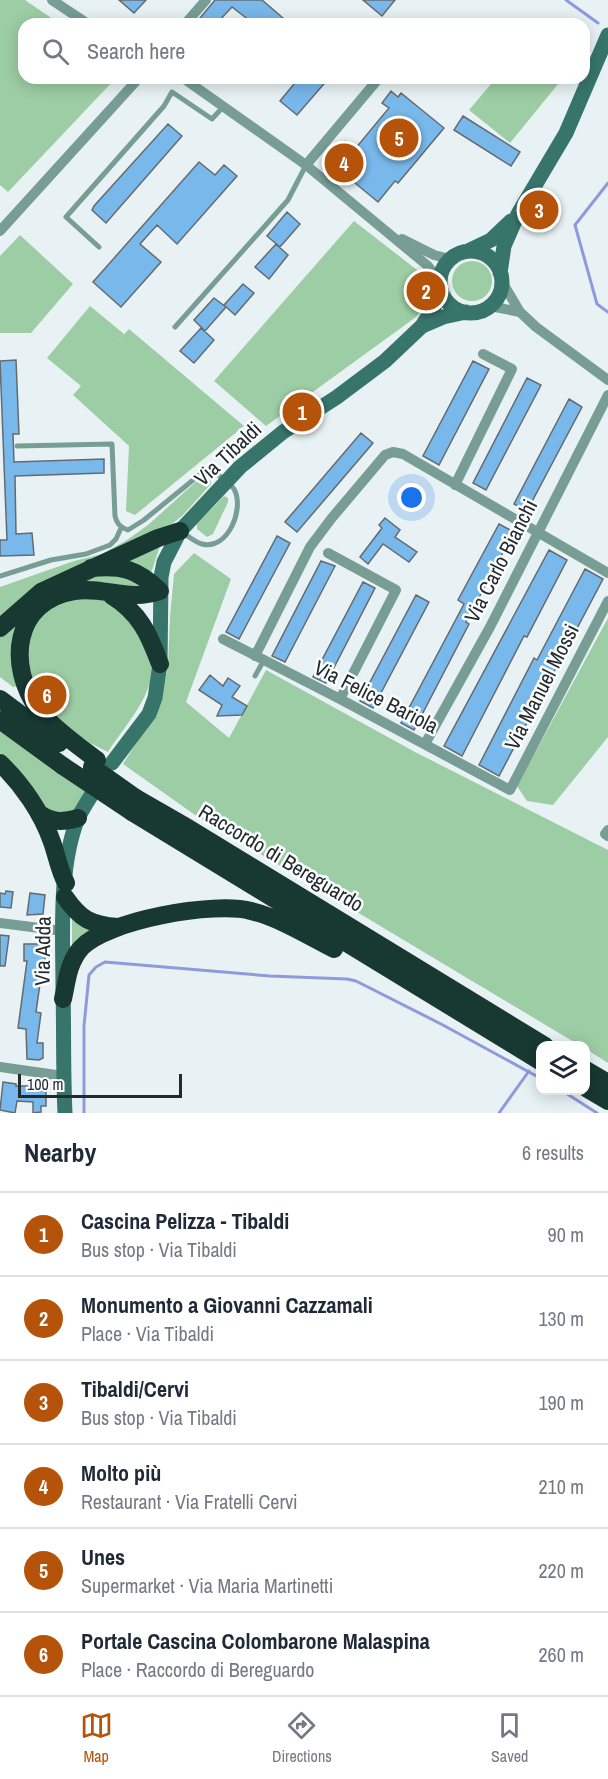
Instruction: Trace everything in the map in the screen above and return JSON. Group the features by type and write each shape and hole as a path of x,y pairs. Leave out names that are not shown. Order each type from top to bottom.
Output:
{"highway":[{"path":"0,628 41,592 158,538 180,531"},
{"path":"91,568 120,567 133,571 146,578 160,591"},
{"path":"100,764 40,712 26,690 20,654 21,632 34,611 53,598 74,591 137,596 160,591"},
{"path":"107,593 125,604 146,628 160,664"},
{"name":"Raccordo di Bereguardo","path":"0,699 100,764 136,801 441,1002 536,1059"},
{"name":"Raccordo di Bereguardo","path":"0,720 63,766 183,825 537,1041"},
{"path":"0,763 40,814 52,842 65,890 73,909 86,920 102,926 120,928"},
{"path":"40,814 50,820 60,822 78,818"},
{"path":"63,999 69,967 81,948 99,936 186,910 224,907 250,910 272,918 441,1002"},
{"path":"590,1073 608,1083"},
{"path":"590,1091 608,1101"}],"street":[{"path":"52,0 78,18"},
{"path":"190,18 206,0"},
{"path":"590,77 608,35"},
{"path":"0,231 134,84"},
{"path":"192,84 306,165 381,226 428,266 449,304 466,312 478,311 490,306 498,296 504,246 518,214 566,133 587,84"},
{"path":"306,165 374,84"},
{"path":"440,284 443,269 450,259 491,240 518,214"},
{"path":"381,226 434,255 450,259"},
{"path":"468,251 478,252 495,264 520,312 536,327 608,380"},
{"name":"Via Tibaldi","path":"160,664 160,591 164,562 180,531 226,480 283,432 337,398 385,361 422,326 434,307 440,284"},
{"path":"490,306 520,312"},
{"name":"Via Tibaldi","path":"422,326 443,317 466,312"},
{"path":"455,485 512,369 483,354"},
{"name":"Via Carlo Bianchi","path":"426,744 490,627 608,395"},
{"path":"260,658 310,547 385,455 393,452 403,454 608,573"},
{"path":"328,553 396,590 340,699"},
{"name":"Via Manuel Mossi","path":"510,790 608,602"},
{"name":"Via Felice Bariola","path":"223,639 510,790"},
{"path":"100,764 149,714 159,682 160,664"},
{"name":"Via Adda","path":"65,1113 63,931 65,890 68,860 78,818 92,794"},
{"path":"608,830 605,834 608,836"},
{"path":"0,922 63,931"},
{"path":"0,1067 63,1076"}],"lane":[{"path":"99,247 66,217 164,106 172,92 212,119 224,106"},
{"path":"175,327 288,200 306,165"},
{"path":"17,446 112,444 116,523 128,530 137,526 203,472 212,471 226,480 236,493 237,511 228,533 220,542 203,544 180,531"},
{"path":"0,576 51,560 87,555 110,544 116,539 121,528"},
{"path":"255,676 260,658"}],"green space":[{"path":"0,0 25,0 51,18 18,18 18,84 110,84 8,192 0,185"},
{"path":"491,84 558,84 510,143 469,110"},
{"path":"354,221 430,280 433,296 416,317 266,426 214,381"},
{"path":"20,235 73,284 31,333 0,333 0,256"},
{"path":"472,261 486,267 492,281 486,295 472,301 458,295 452,281 458,267"},
{"path":"90,306 124,334 116,343 129,329 244,426 135,515 126,511 129,446 73,395 81,386 47,358"},
{"path":"208,477 211,484 172,524 39,585 0,620 0,587 74,561 102,554 148,525 199,479"},
{"path":"224,496 228,498 228,502 213,534 207,537 197,529 197,524"},
{"path":"161,543 151,573 122,559"},
{"path":"194,553 231,579 186,702 229,738 266,670 415,752 608,850 608,1063 590,1052 590,1041 572,1041 195,815 123,764 161,704 168,665 174,574"},
{"path":"96,571 144,582 139,589 103,582 75,582"},
{"path":"90,594 127,611 151,662 152,673 144,697 108,752 90,743 46,712 26,668 28,634 43,610"},
{"path":"608,618 608,737 553,805 527,801 517,786"},
{"path":"18,624 18,686 13,687 0,677 0,635"},
{"path":"0,728 87,788 73,814 51,811 35,796 0,753"},
{"path":"72,919 93,928 72,947"}],"building":[{"path":"119,0 146,0 134,13"},
{"path":"215,0 262,0 283,18 246,18 232,7 222,18 200,18"},
{"path":"363,0 395,0 382,16"},
{"path":"294,84 324,84 297,115 280,101"},
{"path":"391,91 398,97 401,93 444,128 398,183 395,181 378,202 349,178 344,185 323,168 345,141 355,149 389,108 382,103"},
{"path":"463,116 520,152 511,166 454,130"},
{"path":"168,124 182,136 106,223 92,210 94,206"},
{"path":"199,162 215,175 224,165 237,176 177,244 157,225 140,244 161,262 121,307 93,282"},
{"path":"287,212 300,224 280,247 267,236"},
{"path":"276,244 288,255 269,279 255,267"},
{"path":"243,284 254,293 235,315 224,305"},
{"path":"214,298 226,307 205,331 194,320"},
{"path":"201,328 214,340 194,363 180,351"},
{"path":"16,360 19,434 13,434 14,462 104,459 104,473 15,476 16,534 32,533 34,555 0,556 0,540 7,540 0,361"},
{"path":"473,361 489,369 439,465 423,456"},
{"path":"527,378 541,385 486,490 473,483"},
{"path":"569,399 582,407 527,511 514,504"},
{"path":"361,433 373,443 297,532 285,522"},
{"path":"385,518 400,530 395,537 417,552 409,562 383,544 368,564 360,557 382,528 379,525"},
{"path":"499,524 514,532 466,622 469,624 414,730 401,723 464,604 458,600"},
{"path":"277,536 290,543 239,639 226,632"},
{"path":"549,550 567,560 527,637 524,636 462,756 444,746"},
{"path":"321,561 335,566 285,662 272,656"},
{"path":"585,569 603,579 499,776 479,765 534,658 537,660"},
{"path":"363,582 375,588 326,683 313,677"},
{"path":"416,595 429,602 373,708 360,701"},
{"path":"210,675 223,686 228,678 240,686 232,697 247,706 242,715 217,716 222,705 199,690"},
{"path":"6,891 13,892 11,908 0,907 0,893 5,894"},
{"path":"30,893 45,895 43,914 27,915"},
{"path":"0,935 9,936 5,966 0,966"},
{"path":"24,944 45,944 45,984 40,984 36,1012 41,1013 37,1043 43,1043 43,1058 39,1060 27,1059 26,1029 18,1028 27,961 24,961"},
{"path":"3,1082 16,1084 16,1086 46,1086 46,1106 41,1106 41,1112 33,1113 33,1102 17,1101 15,1113 0,1110"}],"waterway":[{"path":"566,0 598,23"},
{"path":"608,183 575,225 597,304 608,312"},
{"path":"84,1113 84,1026 89,975 105,962 356,981 536,1076"},
{"path":"499,1113 529,1071"},
{"path":"569,1095 597,1113"}],"place":[{"name":"Unes","path":"399,138"},
{"name":"Molto più","path":"344,163"},
{"name":"Tibaldi/Cervi","path":"539,210"},
{"name":"Monumento a Giovanni Cazzamali","path":"426,291"},
{"name":"Cascina Pelizza - Tibaldi","path":"302,412"},
{"name":"Portale Cascina Colombarone Malaspina","path":"47,695"}]}
